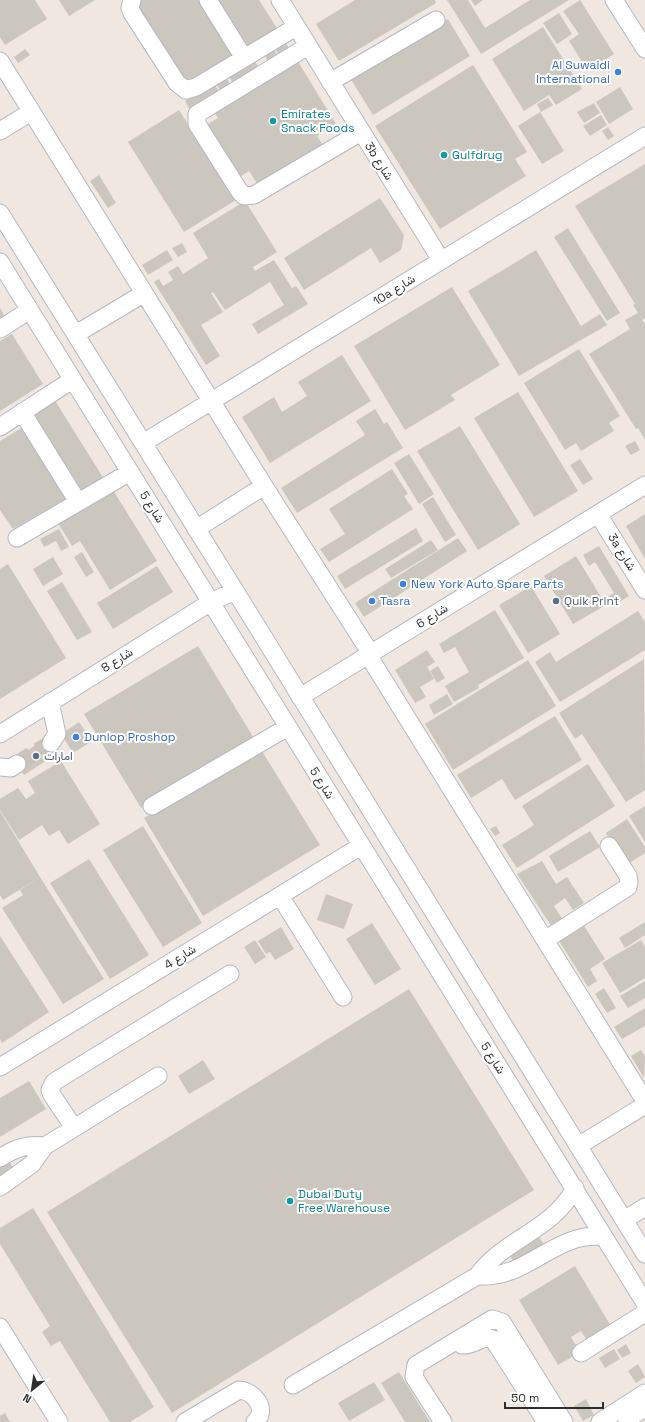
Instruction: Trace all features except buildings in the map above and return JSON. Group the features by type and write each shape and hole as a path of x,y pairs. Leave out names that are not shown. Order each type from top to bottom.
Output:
{"street":[{"path":"132,0 130,8 132,13 180,88 191,90 296,27"},
{"path":"208,0 244,58"},
{"name":"3b شارع","path":"280,0 441,260"},
{"path":"614,0 645,50"},
{"path":"330,82 436,20"},
{"path":"308,46 197,114 197,124 232,180 244,196 254,195 361,132"},
{"path":"0,61 143,294 369,654 645,1101"},
{"path":"0,131 31,112"},
{"name":"10a شارع","path":"143,443 645,136"},
{"path":"0,213 645,1254"},
{"name":"شارع 5","path":"0,262 361,846 575,1188 603,1236 638,1280 645,1303"},
{"path":"76,334 143,294"},
{"path":"0,328 30,310"},
{"path":"0,427 72,380"},
{"path":"22,412 78,502"},
{"path":"17,538 130,472"},
{"name":"شارع 6","path":"300,697 645,485"},
{"path":"196,529 264,486"},
{"name":"3a شارع","path":"598,514 645,590"},
{"name":"شارع 8","path":"0,734 211,602 228,594 237,594"},
{"path":"50,702 57,734 51,743"},
{"path":"152,806 288,727"},
{"path":"0,767 11,768 17,764"},
{"name":"شارع 4","path":"0,1067 361,846"},
{"path":"545,940 628,887 628,876 609,846"},
{"path":"280,896 344,997"},
{"path":"74,1128 52,1095 50,1090 54,1082 230,974"},
{"path":"0,1187 32,1164 45,1146 158,1076"},
{"path":"578,1146 645,1106"},
{"path":"0,1158 20,1147 32,1145 45,1146"},
{"path":"293,1385 476,1276 493,1257 503,1249 535,1230 554,1215 568,1200 575,1188"},
{"path":"624,1220 645,1207"},
{"path":"476,1276 502,1275 514,1271 576,1238 603,1236"},
{"path":"581,1354 645,1313"},
{"path":"443,1422 417,1382 414,1371 416,1366 420,1362 492,1319 502,1322 564,1422"},
{"path":"0,1327 5,1348 59,1422"},
{"path":"454,1342 466,1345 481,1338 487,1337 493,1339 546,1422"},
{"path":"186,1422 239,1390 247,1390 254,1395 260,1405 261,1412 259,1418 255,1422"},
{"path":"600,1422 645,1393"},
{"path":"627,1422 632,1416 645,1408"}],"tunnel":[{"path":"17,764 51,743"}],"place":[{"name":"Al Suwaidi International","path":"618,72"},
{"name":"Emirates Snack Foods","path":"273,121"},
{"name":"Gulfdrug","path":"444,155"},
{"name":"New York Auto Spare Parts","path":"403,584"},
{"name":"Tasra","path":"372,601"},
{"name":"Quik Print","path":"556,601"},
{"name":"Dunlop Proshop","path":"76,737"},
{"name":"امارات","path":"36,756"},
{"name":"Dubai Duty Free Warehouse","path":"290,1201"}]}
